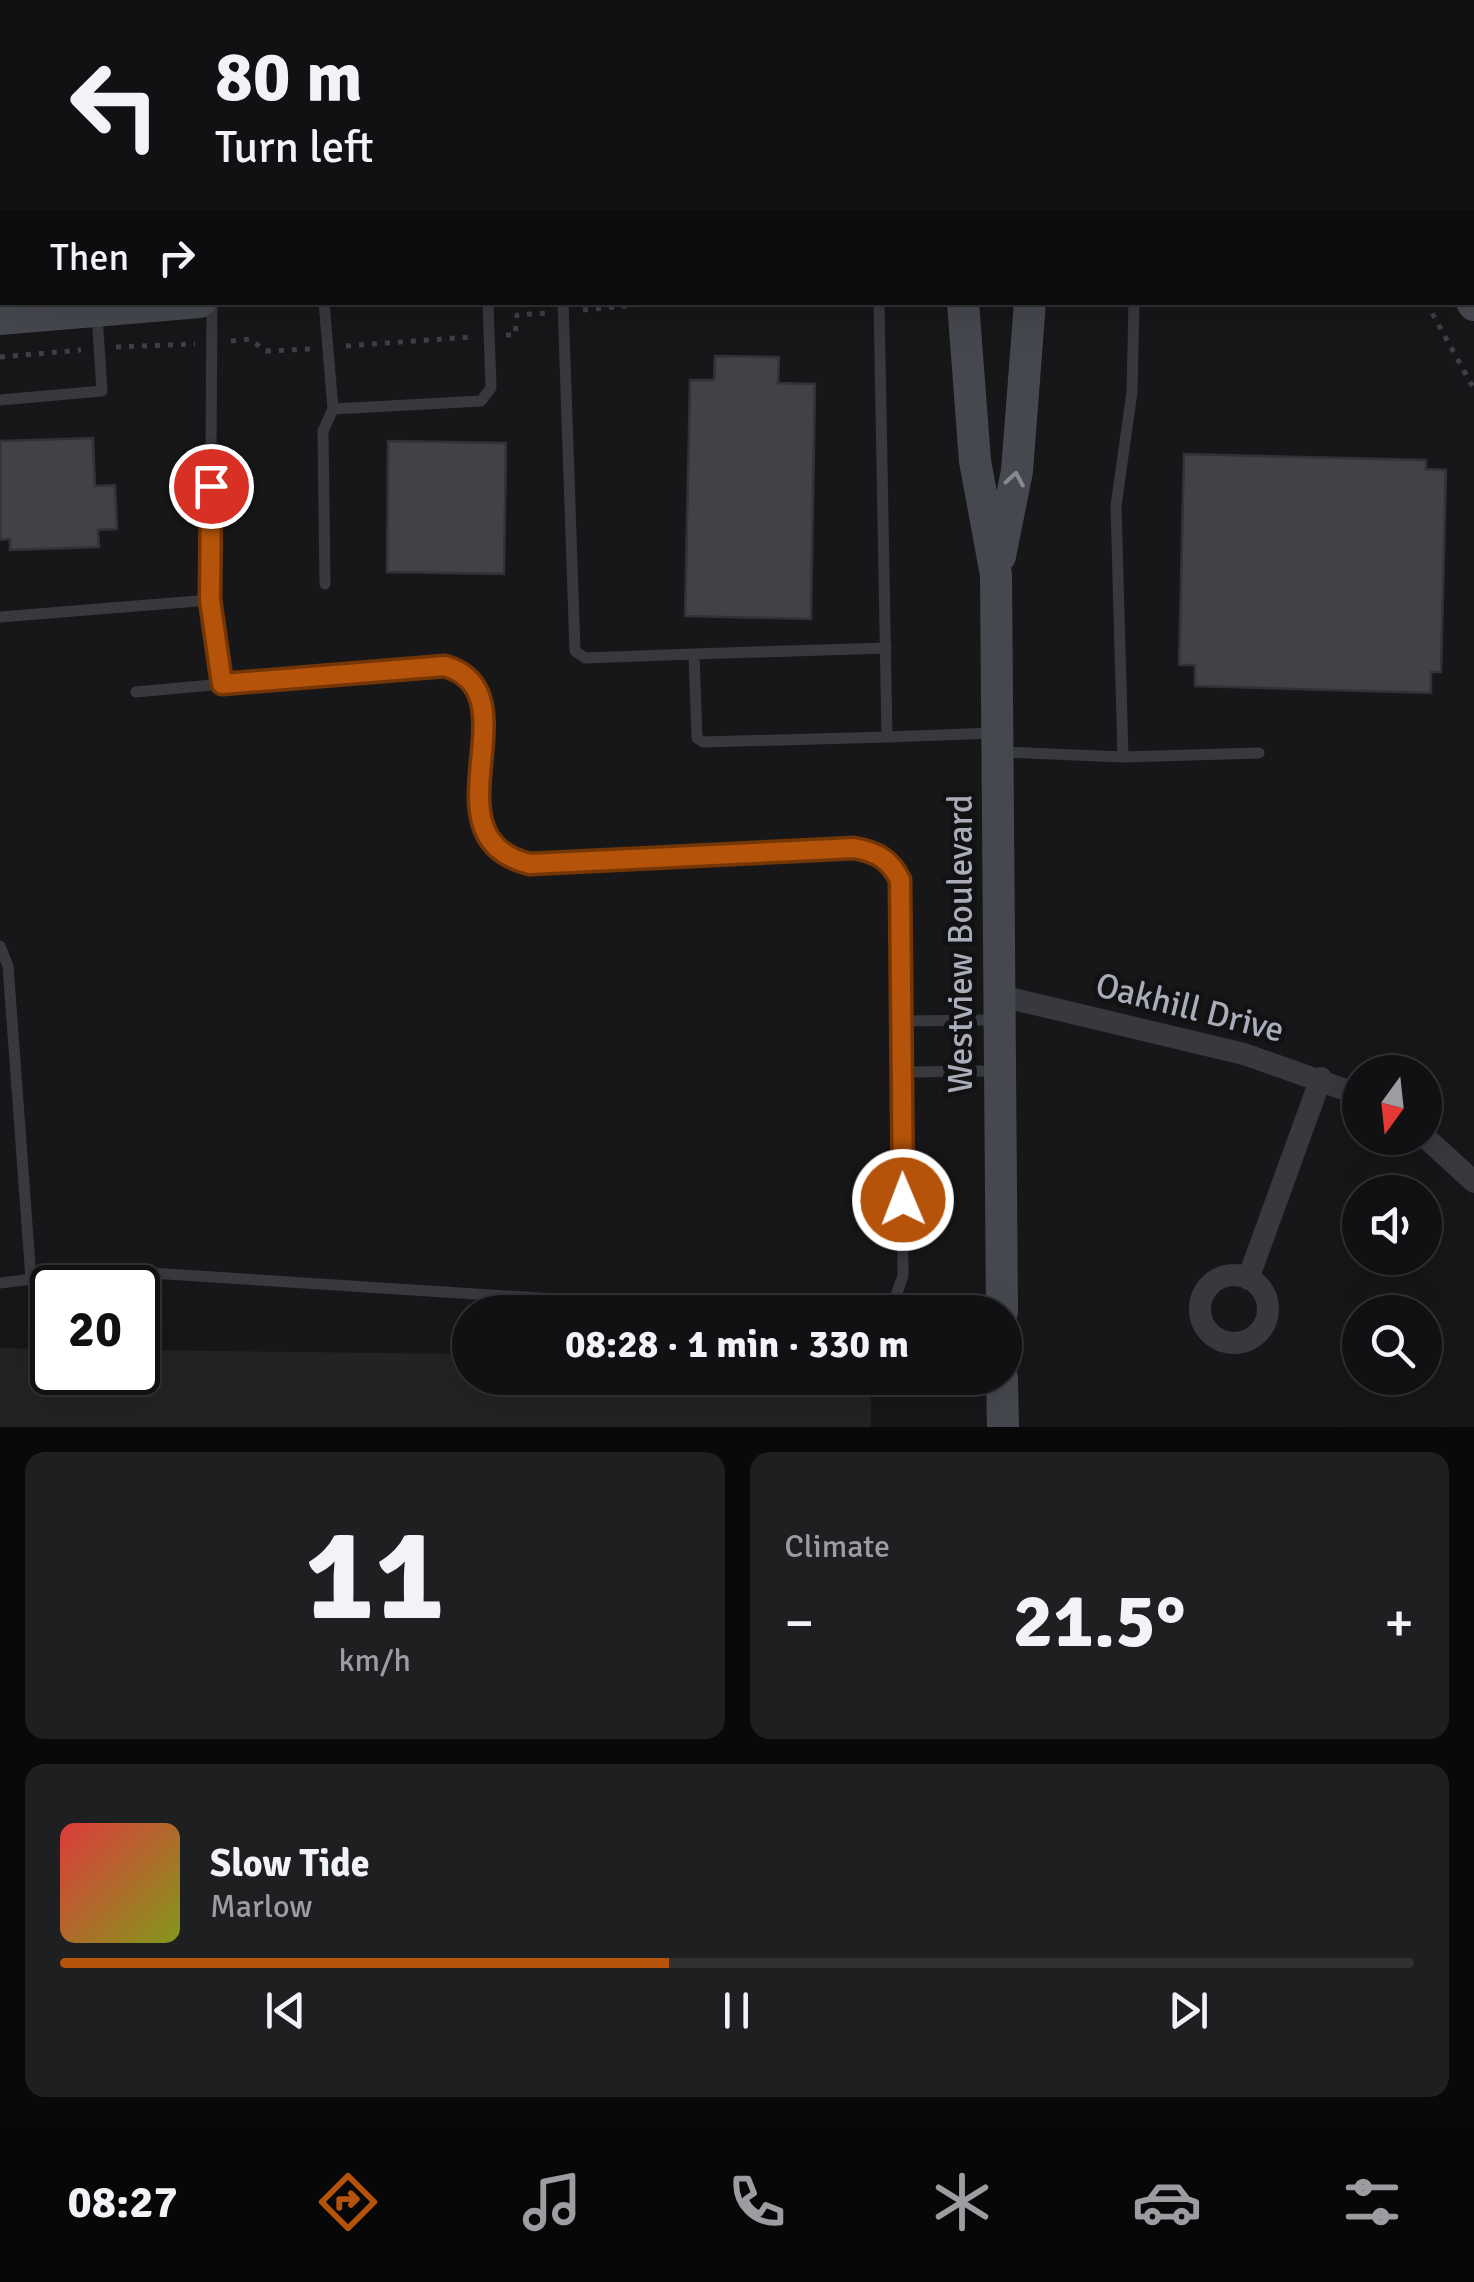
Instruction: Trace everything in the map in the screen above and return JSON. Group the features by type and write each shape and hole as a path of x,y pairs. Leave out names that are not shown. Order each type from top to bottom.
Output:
{"street":[{"path":"0,319 166,305"},
{"name":"Westview Boulevard","path":"963,305 975,461 996,575 1002,1295"},
{"name":"Westview Boulevard","path":"996,575 1017,471 1030,305"},
{"name":"Oakhill Drive","path":"1000,1008 1244,1054 1342,1087"},
{"path":"1248,1278 1321,1078"},
{"path":"1442,1153 1474,1182"},
{"path":"1002,1395 1003,1427"}],"lane":[{"path":"212,305 210,600 222,684"},
{"path":"324,305 333,409 323,430 325,584"},
{"path":"333,409 481,401 491,388 488,305"},
{"path":"563,305 575,651 585,658 886,648"},
{"path":"879,305 887,737"},
{"path":"1123,756 1116,506 1132,392 1134,305"},
{"path":"0,400 102,391 97,311"},
{"path":"0,617 210,600"},
{"path":"694,654 699,742 887,737 998,742 1123,756 1258,752"},
{"path":"136,692 445,666 466,672 478,688 482,708 481,822 490,846 506,858 530,864 854,848 877,852 900,880 903,1276 896,1295"},
{"path":"0,946 8,966 30,1265"},
{"path":"902,1022 1000,1008"},
{"path":"903,1072 1001,1071"},
{"path":"160,1274 491,1295"},
{"path":"0,1283 30,1279"}],"path":[{"path":"1428,305 1474,389"}],"shaded area":[{"path":"0,1348 30,1349 30,1395 160,1395 160,1350 452,1354 452,1395 871,1395 871,1427 0,1427"}],"building":[{"path":"715,356 779,357 778,383 815,384 811,619 685,616 690,380 714,380"},
{"path":"93,438 95,486 115,485 117,529 98,530 99,547 10,550 10,539 0,540 0,441"},
{"path":"388,441 506,443 504,574 387,572"},
{"path":"1184,454 1426,460 1426,469 1446,470 1441,672 1431,672 1431,693 1195,686 1195,665 1179,665"}],"route":[{"path":"211,486 210,600 222,684 445,666 466,672 478,688 482,708 481,822 490,846 506,858 530,864 854,848 877,852 894,868 900,880 903,1200"}]}
